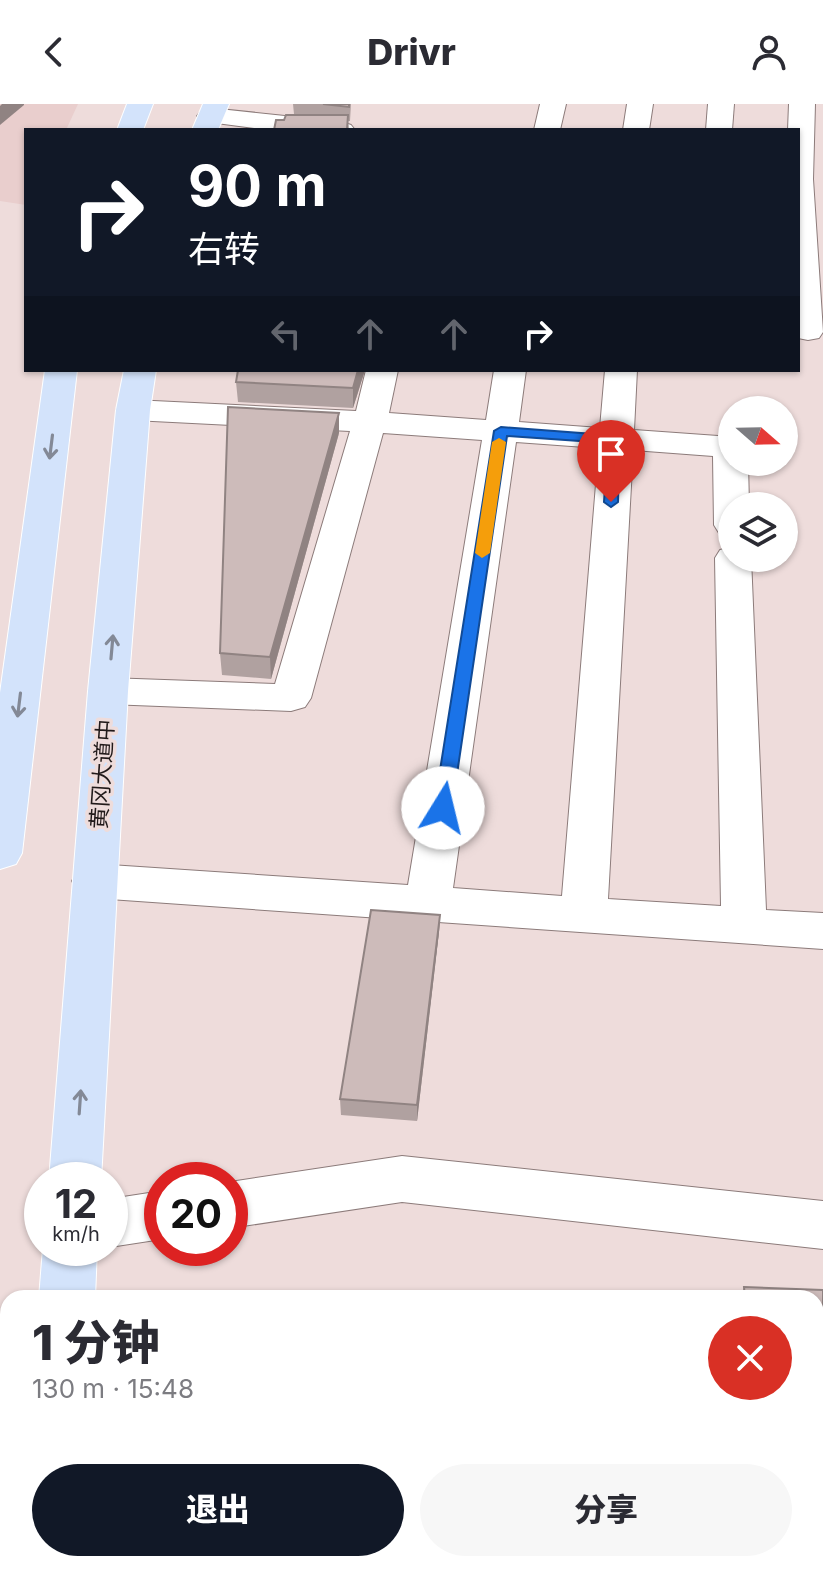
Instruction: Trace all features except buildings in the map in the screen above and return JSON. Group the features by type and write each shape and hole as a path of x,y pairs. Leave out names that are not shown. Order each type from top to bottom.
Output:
{"main road":[{"path":"131,128 140,104"},
{"path":"0,853 61,372"},
{"name":"黄冈大道中","path":"76,1162 108,691 136,390"},
{"path":"67,1290 69,1266"}],"street":[{"path":"547,128 553,104"},
{"path":"636,128 640,104"},
{"path":"719,128 721,104"},
{"path":"802,104 807,180 808,331"},
{"path":"210,117 322,128"},
{"path":"108,691 291,698 382,372"},
{"path":"428,903 510,372"},
{"path":"584,914 621,372"},
{"path":"136,390 370,422 718,446"},
{"path":"733,572 744,925"},
{"path":"95,881 823,931"},
{"path":"248,1202 402,1179 823,1225"}],"shaded area":[{"path":"0,104 78,104 67,128 24,128 24,205 0,201"}],"slow traffic":[{"path":"482,553 499,442"}],"route":[{"path":"443,808 501,431 615,439 611,502"}]}
